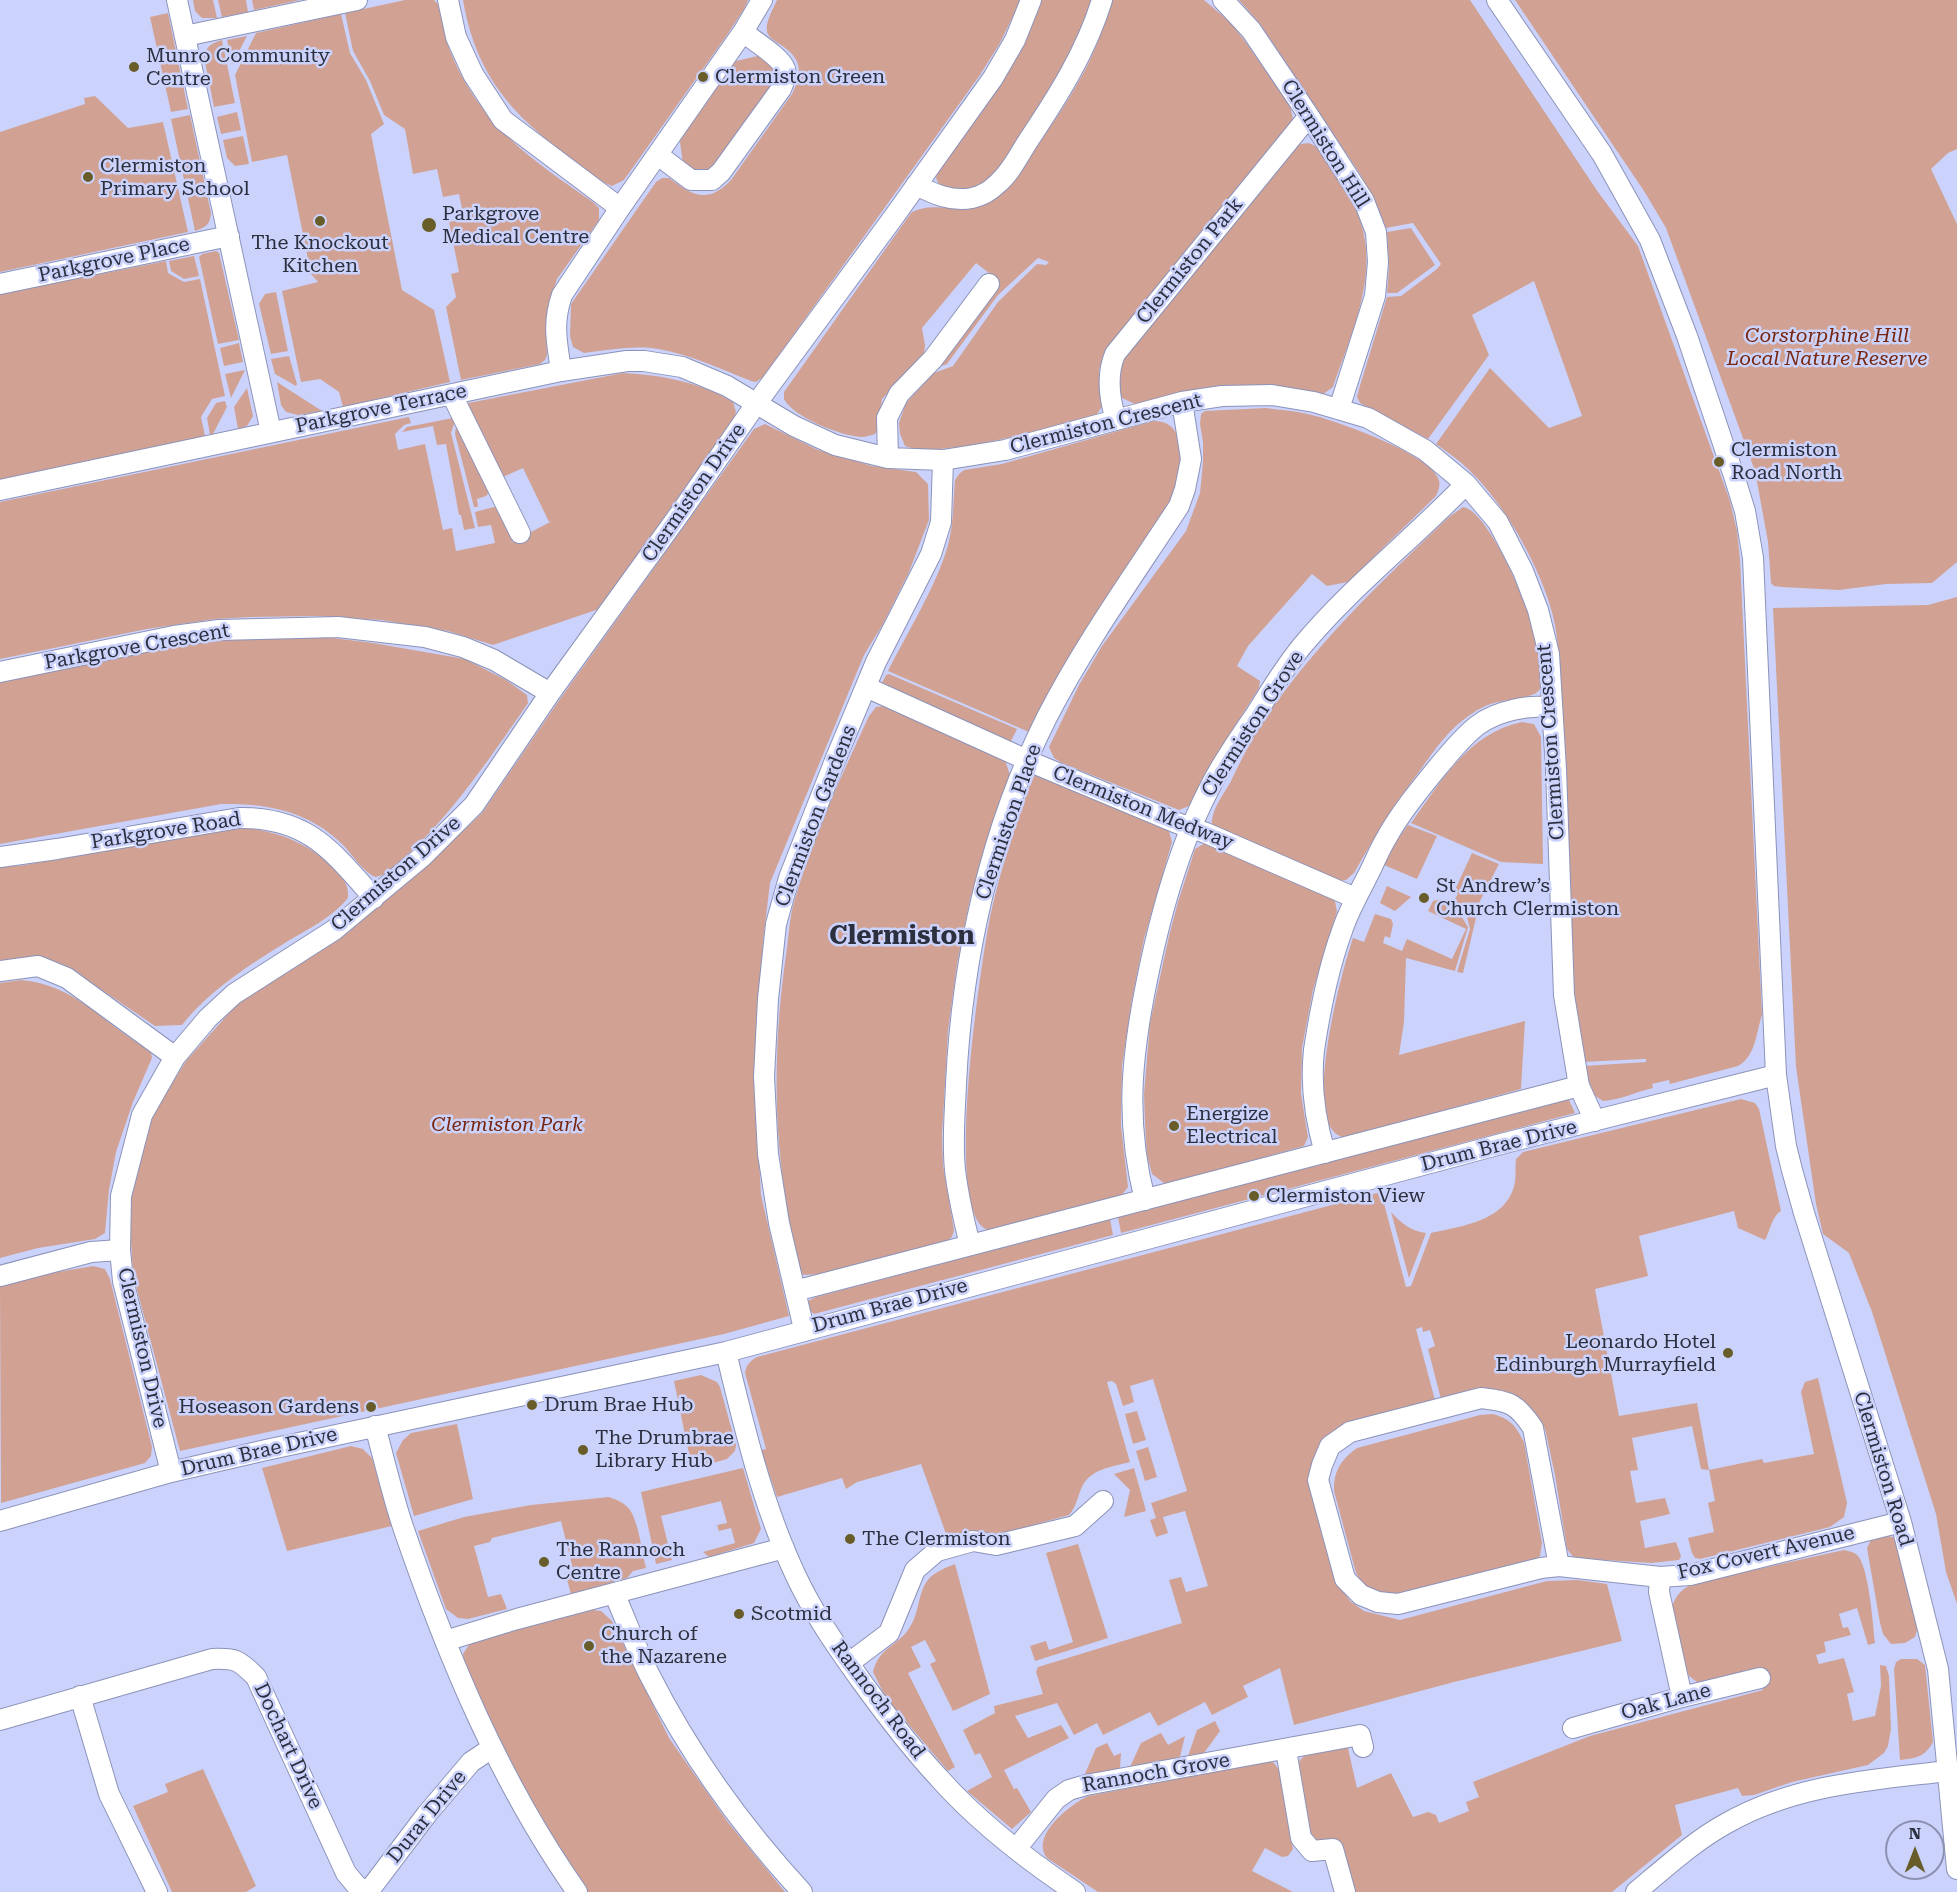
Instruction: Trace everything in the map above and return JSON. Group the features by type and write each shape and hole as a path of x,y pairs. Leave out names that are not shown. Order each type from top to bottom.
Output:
{"street":[{"path":"177,0 271,432"},
{"path":"185,36 357,0"},
{"path":"448,0 456,37 473,74 503,120 620,208"},
{"path":"561,371 555,330 556,312 562,295 743,32 762,0"},
{"name":"Clermiston Drive","path":"171,1472 123,1281 120,1250 121,1196 142,1114 175,1057 208,1018 234,994 334,930 423,856 474,805 550,693 756,404 993,78 1015,40 1031,0"},
{"path":"916,185 940,197 956,199 973,198 998,184 1071,74 1089,37 1102,0"},
{"name":"Clermiston Hill","path":"1223,0 1251,30 1309,116 1364,201 1376,232 1378,278 1375,296 1339,409"},
{"path":"1497,0 1602,154 1650,240 1687,336 1745,511 1753,558 1776,1075"},
{"path":"658,155 691,180 712,180 721,172 782,88 786,77 785,68 743,32"},
{"name":"Clermiston Park","path":"1116,420 1109,380 1110,365 1115,354 1309,116"},
{"name":"Parkgrove Place","path":"0,284 229,236"},
{"path":"888,458 887,418 898,394 933,359 989,284"},
{"name":"Parkgrove Terrace","path":"0,490 561,371 627,361 664,364 702,375 727,386 756,404"},
{"path":"452,395 520,533"},
{"name":"Clermiston Crescent","path":"756,404 835,445 888,458 943,460 1005,450 1182,402 1222,396 1272,395 1314,402 1368,418 1425,450 1466,484 1498,522 1523,571 1538,610 1549,654 1556,769 1564,995 1579,1086 1595,1121"},
{"name":"Clermiston Place","path":"970,1245 955,1170 954,1130 958,1043 967,972 977,920 997,846 1027,759 1080,659 1179,506 1191,459 1182,402"},
{"name":"Clermiston Gardens","path":"804,1329 779,1223 768,1154 764,1077 768,999 776,924 789,878 836,758 892,628 931,554 941,522 943,460"},
{"name":"Clermiston Grove","path":"1145,1200 1134,1146 1131,1116 1138,1023 1167,896 1201,806 1221,767 1302,646 1381,564 1466,484"},
{"name":"Parkgrove Crescent","path":"0,672 165,638 219,630 338,627 424,637 463,647 494,660 550,693"},
{"name":"Clermiston Medway","path":"866,687 1027,759 1356,897"},
{"path":"1325,1153 1318,1132 1313,1099 1314,1051 1332,963 1342,929 1356,897 1387,837 1399,819 1460,741 1480,723 1510,710 1538,706 1552,708"},
{"name":"Parkgrove Road","path":"0,857 239,818 257,818 293,826 326,845 374,898"},
{"path":"0,971 38,966 67,978 175,1057"},
{"name":"Drum Brae Drive","path":"0,1521 171,1472 375,1426 726,1352 804,1329 1776,1075"},
{"name":"Clermiston Road","path":"1776,1075 1786,1146 1804,1213 1901,1522 1935,1654 1957,1869"},
{"name":"Drum Brae Drive","path":"795,1291 1579,1086"},
{"path":"0,1276 91,1252 120,1250"},
{"name":"Rannoch Road","path":"726,1352 760,1484 795,1574 822,1625 898,1731 939,1778 984,1823 1075,1892"},
{"name":"Fox Covert Avenue","path":"1559,1566 1533,1428 1520,1409 1501,1400 1481,1398 1350,1432 1330,1446 1318,1480 1346,1579 1361,1595 1378,1602 1398,1604 1541,1568 1559,1566 1660,1577 1690,1575 1901,1522"},
{"path":"375,1426 403,1525 445,1641 492,1748 516,1796 577,1892"},
{"path":"849,1663 889,1633 915,1570 937,1551 973,1541 996,1545 1075,1526 1103,1501"},
{"path":"445,1641 784,1548"},
{"path":"1660,1577 1659,1593 1682,1697"},
{"path":"614,1593 648,1673 718,1789 769,1856 802,1892"},
{"name":"Dochart Drive","path":"0,1720 212,1659 232,1658 256,1677 346,1873 356,1885 366,1892"},
{"name":"Oak Lane","path":"1573,1728 1760,1678"},
{"path":"80,1696 109,1794 157,1892"},
{"name":"Rannoch Grove","path":"1016,1849 1056,1799 1069,1790 1086,1785 1360,1735 1363,1747"},
{"name":"Durar Drive","path":"366,1892 471,1762 492,1748"},
{"path":"1286,1750 1301,1838 1312,1851 1333,1849 1345,1892"},
{"path":"1636,1892 1680,1856 1725,1824 1766,1804 1840,1783 1948,1771"}],"green space":[{"path":"193,0 213,0 217,18 202,18 195,11"},
{"path":"218,0 246,0 248,12 222,17"},
{"path":"252,0 300,0 254,10"},
{"path":"405,0 434,0 437,3 442,13 447,42 454,60 487,114 535,161 599,208 599,220 557,279 546,326 547,355 540,364 461,380 446,307 456,297 451,274 459,272 449,222 464,219 459,194 443,197 437,169 413,174 405,129 384,115 370,81 353,51 345,13"},
{"path":"463,0 748,0 727,35 624,180 612,186 555,146 513,108 496,86 482,61 471,33"},
{"path":"777,0 1021,0 1000,43 980,75 763,377 756,382 751,381 694,359 658,349 630,348 584,353 573,347 570,336 571,304 656,182 662,178 669,178 692,193 700,195 714,193 722,188 731,180 792,94 799,73 797,61 767,32 768,20"},
{"path":"1041,0 1094,0 1064,71 994,175 979,187 951,190 940,187 936,178 938,169 1009,67"},
{"path":"1112,0 1204,0 1230,22 1247,44 1290,106 1293,119 1103,355 1099,371 1099,388 1103,405 1097,414 1023,435 942,449 905,446 900,434 899,423 906,403 934,373 953,366 998,302 1037,264 1046,265 1049,262 1038,258 998,295 947,364 936,368 998,280 976,263 922,328 924,355 882,399 879,428 875,434 861,437 842,433 807,419 789,406 784,399 784,392 911,213 919,209 937,207 964,209 982,205 994,197 1024,164 1054,121 1090,60"},
{"path":"1239,0 1470,0 1598,192 1638,246 1730,501 1737,531 1762,1015 1752,1050 1744,1062 1738,1066 1670,1084 1669,1080 1652,1084 1653,1088 1603,1101 1594,1095 1584,1066 1646,1062 1646,1059 1583,1062 1572,1000 1560,674 1553,616 1531,558 1496,500 1469,470 1436,444 1490,368 1549,428 1582,416 1534,281 1472,315 1489,355 1428,439 1360,403 1357,397 1359,389 1387,297 1401,296 1441,264 1413,223 1386,228 1375,200 1360,174 1261,25"},
{"name":"Corstorphine Hill Local Nature Reserve","path":"1515,0 1957,0 1957,149 1948,153 1931,169 1957,224 1957,562 1932,583 1886,584 1839,590 1782,587 1771,583 1768,542 1755,471 1666,228 1644,191"},
{"path":"168,13 188,109 171,112 150,17"},
{"path":"341,14 350,53 366,80 384,124 371,134 402,290 434,310 450,382 343,407 339,392 320,379 301,382 282,291 318,282 311,274 287,155 252,162 235,75 256,33"},
{"path":"247,36 232,65 227,40"},
{"path":"222,40 235,103 214,107 204,57 210,46"},
{"path":"762,55 774,67 773,86 718,164 697,173 683,164 681,136 736,61"},
{"path":"95,96 128,128 163,122 188,232 0,272 0,132 85,104 84,98"},
{"path":"237,112 241,130 221,134 217,117"},
{"path":"190,115 211,213 207,225 195,231 171,119"},
{"path":"243,136 249,164 235,166 227,158 223,140"},
{"path":"1309,143 1317,147 1354,206 1363,228 1366,251 1366,274 1362,297 1333,387 1322,395 1214,388 1135,404 1122,398 1119,380 1122,361 1293,148"},
{"path":"1411,228 1435,265 1397,293 1387,293 1389,267 1387,232"},
{"path":"216,251 219,253 239,340 218,344 199,257 202,254"},
{"path":"194,256 199,276 184,279 171,271 169,261"},
{"path":"166,261 168,273 184,282 200,279 225,396 212,399 201,417 205,436 0,480 0,294"},
{"path":"276,292 288,351 271,354 259,304 265,294"},
{"path":"239,343 243,362 224,366 220,348"},
{"path":"289,356 296,386 275,374 271,359"},
{"path":"245,370 231,398 225,374"},
{"path":"623,373 666,378 707,389 733,402 736,412 599,609 493,645 448,631 381,620 316,616 251,617 215,619 147,629 0,659 0,502 409,417 411,423 404,425 395,434 398,450 425,444 443,530 452,528 456,551 495,543 491,525 478,527 475,512 494,507 502,507 518,537 510,543 552,521 549,522 523,468 503,477 463,404"},
{"path":"277,382 322,411 298,415 286,412 281,405"},
{"path":"247,388 253,416 247,426 238,429 234,407"},
{"path":"225,401 227,407 213,434 210,435 207,418 216,403"},
{"path":"1266,408 1312,415 1341,424 1401,449 1431,469 1438,478 1439,487 1436,496 1348,582 1327,586 1312,574 1248,646 1237,666 1260,681 1259,688 1218,753 1192,802 1189,806 1179,810 1062,763 1054,758 1049,747 1079,685 1102,646 1186,531 1200,493 1203,462 1201,414 1205,411"},
{"path":"453,418 455,421 451,433 475,528 464,530 461,515 459,515 446,444 437,445 433,426 402,432 407,427"},
{"path":"1153,421 1166,424 1175,431 1179,442 1181,456 1177,485 1170,510 1075,647 1029,732 888,671 943,560 951,529 955,480 959,474 964,470 1002,464"},
{"name":"Clermiston Park","path":"765,424 818,450 872,466 916,472 928,484 929,520 909,572 883,624 864,655 770,883 763,941 754,1065 761,1195 789,1316 724,1334 180,1451 133,1275 128,1191 149,1121 186,1061 240,1001 340,939 429,864 482,813 560,699 754,429"},
{"path":"456,426 491,490 486,496 477,499 478,507 474,507 455,434"},
{"path":"1463,507 1476,515 1490,533 1519,589 1539,650 1543,674 1540,689 1526,697 1485,706 1456,726 1412,781 1354,873 1346,880 1339,881 1212,827 1215,809 1251,741 1296,676 1344,620 1449,517"},
{"path":"1957,597 1957,1604 1946,1572 1936,1514 1872,1312 1849,1253 1823,1234 1816,1204 1796,1067 1773,608 1928,605"},
{"path":"333,638 373,643 465,659 506,680 527,695 528,703 468,787 422,840 388,872 375,877 370,874 342,844 316,824 286,811 254,805 221,804 0,844 0,681 181,645 221,639"},
{"path":"889,674 1017,729 1011,741 1003,741 885,689 882,683"},
{"path":"890,705 1005,760 1010,775 990,830 970,899 957,964 948,1031 942,1135 943,1165 954,1230 952,1237 942,1244 823,1274 803,1275 798,1266 790,1232 778,1129 778,1042 790,921 799,885 817,836 869,716 876,707"},
{"path":"1522,722 1534,724 1541,737 1543,864 1501,862 1411,823 1445,776 1471,748 1503,728"},
{"path":"1035,775 1165,827 1169,831 1172,842 1144,939 1122,1066 1121,1125 1128,1187 1118,1197 989,1230 975,1215 968,1182 966,1137 974,1031 993,903 1029,786"},
{"path":"1408,825 1437,836 1417,879 1384,865"},
{"path":"236,827 277,834 302,844 325,860 338,873 347,886 348,898 328,917 231,979 205,1000 182,1025 155,1026 77,973 19,958 0,963 0,866 19,866"},
{"path":"1205,843 1330,896 1335,901 1337,912 1313,990 1302,1048 1301,1094 1308,1137 1304,1146 1164,1183 1152,1174 1147,1155 1144,1094 1150,1023 1178,902 1195,849"},
{"path":"1472,853 1499,864 1480,901 1463,973 1457,972 1470,929 1467,917 1471,911 1453,902 1458,894 1454,892"},
{"path":"1387,886 1411,897 1395,911 1380,903"},
{"path":"1442,899 1455,906 1468,927 1455,971 1406,958 1404,1022 1399,1055 1525,1021 1521,1089 1351,1136 1340,1136 1328,1122 1324,1100 1324,1072 1334,1009 1353,938 1364,942 1375,914 1391,919 1393,924 1390,938 1385,936 1383,943 1402,951 1407,939 1452,959 1466,929 1428,911 1433,901"},
{"path":"21,980 40,983 73,997 145,1047 151,1053 152,1058 133,1102 116,1152 109,1190 105,1233 95,1239 38,1248 0,1258 0,983"},
{"path":"1568,1098 1575,1113 1121,1233 1118,1217"},
{"path":"1741,1099 1755,1103 1759,1109 1781,1211 1773,1220 1765,1240 1738,1228 1734,1211 1639,1236 1648,1276 1595,1289 1619,1416 1697,1403 1709,1470 1701,1469 1692,1426 1632,1438 1638,1470 1630,1471 1636,1503 1665,1498 1670,1514 1640,1521 1645,1548 1676,1542 1681,1556 1679,1560 1651,1563 1574,1558 1567,1549 1545,1429 1527,1404 1442,1403 1428,1349 1435,1346 1430,1330 1423,1332 1422,1327 1416,1329 1436,1404 1378,1419 1314,1463 1308,1483 1337,1582 1350,1601 1364,1611 1400,1620 1547,1581 1578,1580 1607,1584 1622,1641 1454,1682 1294,1725 1280,1668 1243,1686 1248,1697 1212,1715 1205,1702 1158,1726 1150,1712 1103,1735 1097,1723 1074,1735 1057,1703 1015,1716 1028,1738 1061,1725 1069,1738 1004,1770 1014,1789 1017,1788 1031,1812 1012,1829 967,1791 992,1777 980,1753 975,1755 963,1730 995,1713 994,1706 1043,1694 1036,1672 1038,1667 1182,1623 1169,1580 1181,1577 1186,1592 1208,1586 1185,1511 1163,1517 1168,1533 1156,1537 1150,1520 1156,1518 1151,1503 1187,1491 1153,1379 1130,1386 1134,1402 1123,1406 1116,1384 1112,1381 1107,1382 1130,1462 1108,1467 1089,1477 1069,1515 982,1537 946,1534 921,1464 857,1482 846,1489 842,1478 777,1497 761,1450 766,1449 745,1373 752,1360 757,1357 1381,1192 1406,1287 1411,1286 1431,1233 1482,1220 1503,1205 1511,1195 1515,1182 1516,1159 1523,1152"},
{"path":"1391,1212 1407,1226 1426,1233 1409,1278"},
{"path":"1110,1219 1113,1235 814,1314 808,1307 808,1301 816,1297"},
{"path":"93,1266 105,1269 110,1279 152,1447 151,1456 145,1463 1,1503 0,1286 46,1274"},
{"path":"701,1375 717,1382 720,1387 736,1445 735,1451 727,1459 692,1469 674,1381"},
{"path":"1818,1378 1847,1503 1844,1517 1830,1527 1700,1559 1695,1558 1688,1538 1714,1532 1708,1503 1715,1501 1709,1470 1762,1459 1764,1463 1814,1454 1801,1392 1805,1382"},
{"path":"1137,1411 1146,1440 1133,1444 1125,1414"},
{"path":"1493,1414 1512,1424 1524,1442 1542,1543 1540,1556 1531,1563 1389,1598 1364,1586 1356,1573 1334,1491 1335,1478 1342,1461 1357,1448 1480,1415"},
{"path":"457,1424 473,1499 414,1516 396,1453 403,1440 411,1433"},
{"path":"351,1446 363,1449 372,1458 392,1526 287,1551 262,1468"},
{"path":"1148,1447 1157,1477 1145,1481 1136,1451"},
{"path":"743,1468 761,1529 754,1543 709,1557 703,1552 735,1543 731,1528 719,1531 717,1525 727,1523 721,1501 661,1516 672,1560 656,1564 641,1492"},
{"path":"1134,1468 1146,1511 1124,1517 1130,1490 1114,1474"},
{"path":"609,1497 626,1505 630,1510 638,1530 646,1568 633,1571 627,1578 571,1594 566,1576 574,1573 561,1521 492,1538 490,1542 474,1546 488,1597 501,1594 507,1609 468,1619 458,1618 446,1609 418,1531 464,1517 531,1505"},
{"path":"1881,1535 1893,1537 1898,1544 1918,1627 1915,1637 1905,1643 1891,1644 1883,1634 1880,1623 1867,1548 1872,1538"},
{"path":"1078,1544 1108,1638 1035,1661 1030,1646 1046,1641 1049,1650 1073,1642 1046,1553"},
{"path":"1844,1550 1857,1555 1865,1571 1875,1643 1868,1645 1857,1608 1839,1614 1843,1628 1848,1627 1851,1635 1824,1642 1826,1652 1816,1655 1819,1664 1844,1658 1854,1692 1847,1694 1853,1721 1875,1716 1881,1686 1880,1665 1886,1666 1889,1676 1891,1729 1888,1746 1884,1753 1868,1765 1792,1782 1754,1795 1742,1796 1738,1788 1675,1805 1682,1835 1612,1892 1349,1892 1318,1844 1311,1839 1297,1774 1300,1760 1306,1754 1347,1744 1357,1788 1391,1773 1413,1817 1428,1812 1436,1815 1439,1823 1469,1811 1466,1802 1479,1797 1473,1782 1590,1736 1763,1690 1758,1671 1707,1683 1697,1682 1689,1676 1672,1607 1676,1598 1684,1589 1695,1583"},
{"path":"955,1564 990,1694 953,1711 930,1664 936,1661 925,1640 911,1647 921,1667 908,1673 955,1767 948,1771 886,1698 873,1672 880,1657 901,1638 911,1625 927,1581 936,1573"},
{"path":"585,1609 601,1611 612,1621 669,1738 727,1821 785,1892 588,1892 576,1876 506,1760 465,1665 463,1654 472,1640"},
{"path":"1901,1659 1917,1659 1925,1665 1933,1742 1920,1756 1900,1760 1894,1669 1896,1662"},
{"path":"1215,1721 1220,1731 1204,1753 1188,1756 1197,1730"},
{"path":"1161,1733 1168,1745 1185,1736 1180,1757 1130,1767 1141,1743"},
{"path":"1107,1743 1114,1756 1121,1753 1120,1769 1084,1776 1096,1748"},
{"path":"1270,1761 1279,1770 1293,1849 1288,1856 1282,1857 1265,1848 1252,1871 1293,1892 1098,1892 1047,1858 1043,1849 1044,1840 1054,1822 1088,1796"},
{"path":"203,1769 256,1886 246,1892 172,1892 133,1806 168,1792 165,1784"}],"place":[{"name":"Munro Community Centre","path":"134,67"},
{"name":"Clermiston Green","path":"703,77"},
{"name":"Clermiston Primary School","path":"88,177"},
{"name":"The Knockout Kitchen","path":"320,221"},
{"name":"Parkgrove Medical Centre","path":"429,225"},
{"name":"Clermiston Road North","path":"1719,462"},
{"name":"St Andrew’s Church Clermiston","path":"1424,898"},
{"name":"Energize Electrical","path":"1174,1126"},
{"name":"Clermiston View","path":"1254,1196"},
{"name":"Leonardo Hotel Edinburgh Murrayfield","path":"1728,1353"},
{"name":"Drum Brae Hub","path":"532,1405"},
{"name":"Hoseason Gardens","path":"371,1407"},
{"name":"The Drumbrae Library Hub","path":"583,1450"},
{"name":"The Clermiston","path":"850,1539"},
{"name":"The Rannoch Centre","path":"544,1562"},
{"name":"Scotmid","path":"739,1614"},
{"name":"Church of the Nazarene","path":"589,1646"}],"district":[{"name":"Clermiston","path":"902,936"}]}
